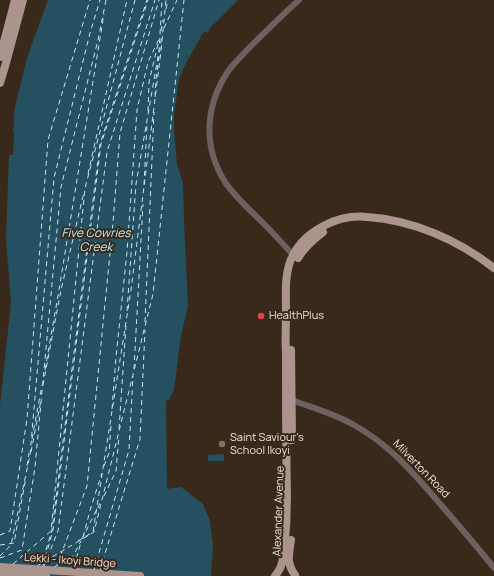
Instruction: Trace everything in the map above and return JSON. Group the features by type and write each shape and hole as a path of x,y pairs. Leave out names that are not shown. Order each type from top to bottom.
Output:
{"main road":[{"path":"0,57 15,0"},
{"path":"0,83 22,0"},
{"path":"296,255 299,246 308,236 329,223 343,219 365,216 394,221 430,231 457,243 494,268"},
{"path":"296,255 310,242 332,227 351,222 371,222 408,230 439,241 478,262 494,275"},
{"name":"Alexander Avenue","path":"275,576 282,563 287,512 288,346 286,281 289,266 296,255"},
{"name":"Alexander Avenue","path":"288,346 292,400 292,520 289,563 291,570 296,576"},
{"name":"Lekki - Ikoyi Bridge","path":"0,567 140,576"},
{"path":"275,576 280,573 287,572 296,576"},
{"name":"Lekki - Ikoyi Bridge","path":"0,573 46,576"}],"street":[{"path":"296,255 242,203 226,183 215,163 209,133 209,122 218,88 227,72 262,34 299,0"},
{"name":"Milverton Road","path":"292,400 336,416 353,424 380,442 397,456 451,515 494,568"}],"water":[{"name":"Five Cowries Creek","path":"48,0 238,0 210,28 208,33 204,31 186,63 179,79 174,115 177,164 183,183 188,306 181,336 174,390 169,400 166,401 167,489 181,487 203,504 210,521 213,547 211,576 0,576 0,405 11,303 6,238 9,155 13,155 15,107 27,58"},
{"path":"224,454 224,461 208,461 208,455"}],"ferry route":[{"path":"0,535 10,531 27,419 48,140 90,0"},
{"path":"0,556 11,545 30,455 54,178 90,33 100,0"},
{"path":"0,558 22,550 35,467 61,187 98,40 106,0"},
{"path":"88,174 127,0"},
{"path":"13,564 51,531 85,188 135,0"},
{"path":"46,550 52,530 100,144 147,0"},
{"path":"43,566 53,530 101,144 148,0"},
{"path":"44,566 58,531 107,152 155,0"},
{"path":"57,565 87,486 113,223 120,133 159,0"},
{"path":"127,311 136,184 159,51 162,0"},
{"path":"78,541 93,532 131,290 166,0"},
{"path":"166,9 168,0"},
{"path":"164,28 177,0"},
{"path":"37,566 94,532 153,294 184,0"},
{"path":"45,370 104,14"},
{"path":"161,31 163,20"},
{"path":"155,97 162,34"},
{"path":"112,409 127,252 137,110 148,62 159,39"},
{"path":"148,111 149,82 159,40"},
{"path":"145,322 154,112"},
{"path":"144,185 147,123"},
{"path":"43,385 61,290 84,192"},
{"path":"134,369 143,204"},
{"path":"119,429 126,326"},
{"path":"100,570 140,439 145,330"},
{"path":"94,570 129,450 133,376"},
{"path":"32,439 42,385"},
{"path":"31,452 41,400"},
{"path":"104,466 109,453 111,426"},
{"path":"104,496 116,471 119,436"},
{"path":"27,466 29,453"},
{"path":"83,537 102,473"},
{"path":"0,545 14,543 26,477"},
{"path":"98,508 101,500"},
{"path":"82,539 96,511"},
{"path":"54,567 72,558 81,541"},
{"path":"74,567 81,542"}],"place":[{"name":"HealthPlus","path":"261,316"},
{"name":"Saint Saviour's School Ikoyi","path":"222,444"}]}
